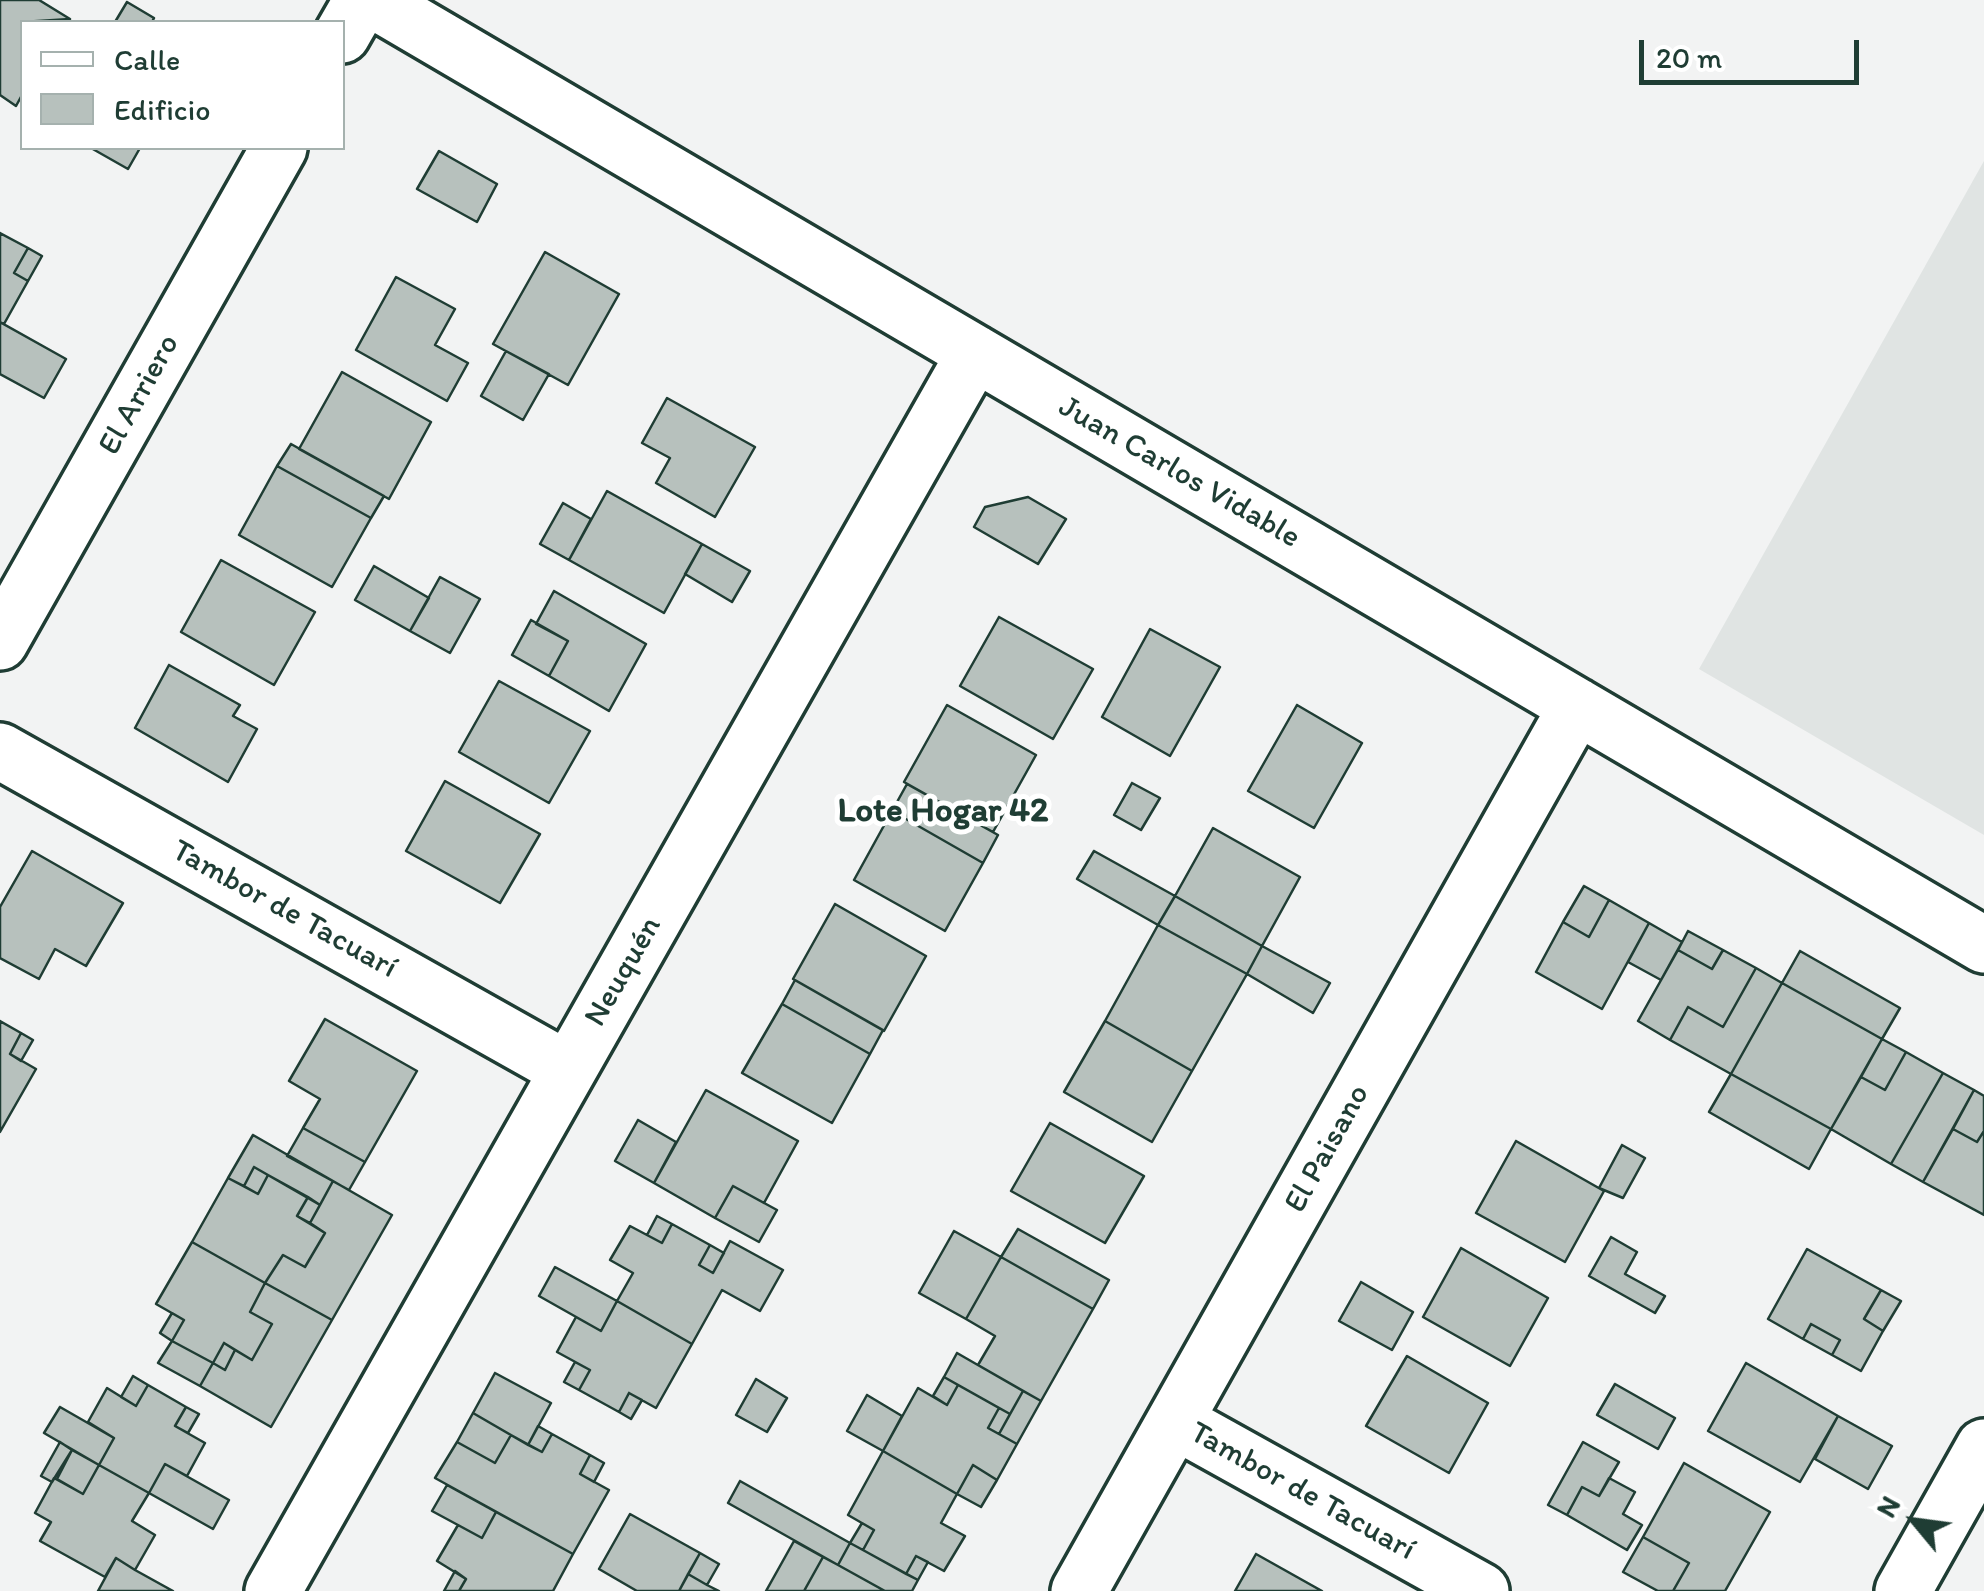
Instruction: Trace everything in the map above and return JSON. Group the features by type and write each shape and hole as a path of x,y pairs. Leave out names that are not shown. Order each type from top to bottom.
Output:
{"street":[{"path":"345,30 362,0"},
{"name":"Juan Carlos Vidable","path":"374,0 1984,945"},
{"name":"El Arriero","path":"0,642 278,150"},
{"name":"Neuquén","path":"273,1591 975,354"},
{"name":"El Paisano","path":"1079,1591 1577,706"},
{"name":"Tambor de Tacuarí","path":"0,751 568,1070"},
{"name":"Tambor de Tacuarí","path":"1175,1422 1481,1591"},
{"path":"1903,1591 1984,1447"}],"shaded area":[{"path":"1984,161 1984,835 1699,669"}],"building":[{"path":"0,0 39,0 70,19 20,20 20,99 16,106 0,95"},
{"path":"127,2 154,18 153,20 116,20"},
{"path":"95,150 139,150 128,169"},
{"path":"439,151 497,184 477,222 417,189"},
{"path":"0,233 28,248 14,273 28,281 4,324 0,322"},
{"path":"28,248 42,256 28,281 14,273"},
{"path":"545,252 619,294 568,385 493,344"},
{"path":"396,277 455,309 435,345 468,363 447,401 356,350"},
{"path":"0,322 66,359 44,398 0,374"},
{"path":"506,351 549,374 523,420 481,396"},
{"path":"342,372 431,422 389,499 299,449"},
{"path":"667,398 755,447 715,517 656,483 670,458 642,443"},
{"path":"291,444 384,496 371,518 277,466"},
{"path":"277,466 371,518 332,587 239,535"},
{"path":"607,491 702,544 664,613 569,560"},
{"path":"1028,497 1066,519 1038,564 974,527 985,507"},
{"path":"563,503 591,519 569,560 540,544"},
{"path":"702,544 750,571 732,602 685,574"},
{"path":"221,560 315,612 274,685 181,632"},
{"path":"374,566 429,598 410,631 355,600"},
{"path":"440,577 480,599 450,653 410,631"},
{"path":"554,591 646,644 609,711 549,676 568,641 536,624"},
{"path":"999,617 1093,669 1053,739 960,686"},
{"path":"531,620 568,641 549,676 512,655"},
{"path":"1150,629 1220,667 1170,756 1102,717"},
{"path":"169,665 240,705 233,716 257,729 228,782 135,728"},
{"path":"499,681 590,731 549,803 459,752"},
{"path":"947,705 1036,755 993,832 904,782"},
{"path":"1297,705 1362,743 1314,828 1248,791"},
{"path":"445,781 540,834 500,903 406,851"},
{"path":"1132,783 1160,798 1141,830 1114,815"},
{"path":"907,784 998,835 983,863 892,811"},
{"path":"892,811 983,863 945,931 854,880"},
{"path":"1213,828 1300,877 1262,946 1175,896"},
{"path":"32,851 123,903 86,966 55,949 39,979 0,958 0,907"},
{"path":"1094,851 1175,896 1158,925 1077,879"},
{"path":"1584,886 1609,900 1589,937 1563,922"},
{"path":"1175,896 1262,946 1247,974 1158,925"},
{"path":"1609,900 1649,923 1602,1009 1536,972 1563,922 1589,937"},
{"path":"835,904 926,956 884,1031 793,979"},
{"path":"1649,923 1682,942 1661,980 1628,962"},
{"path":"1158,925 1247,974 1192,1071 1105,1021"},
{"path":"1688,931 1723,950 1712,969 1678,950"},
{"path":"1262,946 1330,983 1313,1013 1247,974"},
{"path":"1678,950 1712,969 1723,950 1756,968 1723,1027 1688,1007 1670,1040 1638,1021"},
{"path":"1800,951 1900,1008 1882,1039 1782,983"},
{"path":"1756,968 1782,983 1731,1074 1670,1040 1688,1007 1723,1027"},
{"path":"795,980 883,1030 870,1054 782,1004"},
{"path":"1782,983 1882,1039 1831,1129 1731,1074"},
{"path":"782,1004 870,1054 832,1123 742,1073"},
{"path":"325,1019 417,1071 365,1162 303,1128 320,1099 289,1081"},
{"path":"0,1021 21,1033 10,1054 36,1069 0,1132"},
{"path":"1105,1021 1192,1071 1152,1142 1064,1092"},
{"path":"21,1033 33,1040 21,1061 10,1054"},
{"path":"1882,1039 1906,1052 1885,1090 1861,1077"},
{"path":"1906,1052 1943,1073 1891,1164 1831,1129 1861,1077 1885,1090"},
{"path":"1943,1073 1974,1090 1923,1182 1891,1164"},
{"path":"1731,1074 1831,1129 1809,1169 1709,1112"},
{"path":"706,1090 798,1141 764,1203 733,1186 715,1218 654,1183"},
{"path":"1974,1090 1984,1096 1984,1131 1977,1142 1953,1129"},
{"path":"638,1120 676,1142 654,1183 615,1161"},
{"path":"1050,1123 1144,1176 1105,1243 1011,1191"},
{"path":"303,1128 365,1162 349,1190 287,1156"},
{"path":"1953,1129 1977,1142 1984,1131 1984,1215 1923,1182"},
{"path":"253,1135 333,1181 320,1205 254,1167 244,1186 228,1178"},
{"path":"1516,1141 1604,1191 1565,1262 1476,1213"},
{"path":"1622,1145 1645,1158 1623,1198 1599,1188"},
{"path":"254,1167 268,1175 258,1194 244,1186"},
{"path":"268,1175 308,1197 297,1216 325,1233 305,1267 283,1255 265,1283 192,1242 228,1178 258,1194"},
{"path":"333,1181 392,1215 332,1320 265,1283 283,1255 305,1267 325,1233 310,1223"},
{"path":"733,1186 777,1210 759,1242 715,1218"},
{"path":"308,1197 320,1205 310,1223 297,1216"},
{"path":"657,1216 672,1224 662,1243 647,1235"},
{"path":"672,1224 710,1245 699,1265 713,1273 730,1241 783,1270 760,1311 722,1290 692,1344 617,1301 633,1273 610,1260 630,1226 662,1243"},
{"path":"1018,1229 1109,1280 1093,1309 1001,1257"},
{"path":"954,1231 1001,1257 966,1319 919,1293"},
{"path":"1611,1237 1637,1252 1625,1274 1665,1296 1655,1313 1589,1276"},
{"path":"192,1242 265,1283 250,1312 272,1324 252,1360 224,1343 213,1363 172,1341 184,1320 156,1304"},
{"path":"710,1245 724,1253 713,1273 699,1265"},
{"path":"1461,1248 1548,1298 1510,1366 1423,1317"},
{"path":"1807,1249 1881,1290 1864,1319 1883,1331 1861,1371 1832,1355 1840,1340 1811,1324 1803,1339 1768,1319"},
{"path":"1001,1257 1093,1309 1041,1401 978,1365 995,1336 966,1319"},
{"path":"555,1267 617,1301 601,1331 539,1296"},
{"path":"1361,1282 1413,1312 1392,1350 1339,1321"},
{"path":"265,1283 332,1320 271,1427 200,1386 213,1363 225,1370 235,1350 252,1360 272,1324 250,1312"},
{"path":"1881,1290 1901,1301 1883,1331 1864,1319"},
{"path":"617,1301 692,1344 656,1408 629,1393 619,1412 579,1390 590,1370 557,1352 576,1317 601,1331"},
{"path":"172,1313 184,1320 172,1341 160,1333"},
{"path":"1811,1324 1840,1340 1832,1355 1803,1339"},
{"path":"172,1341 213,1363 200,1386 158,1363"},
{"path":"224,1343 235,1350 225,1370 213,1363"},
{"path":"957,1353 1023,1391 1010,1414 944,1377"},
{"path":"1407,1356 1488,1403 1449,1473 1366,1426"},
{"path":"575,1362 590,1370 579,1390 564,1382"},
{"path":"1746,1363 1838,1416 1800,1482 1708,1431"},
{"path":"495,1373 551,1403 528,1445 473,1413"},
{"path":"133,1376 148,1385 136,1406 121,1397"},
{"path":"944,1377 958,1385 947,1405 933,1396"},
{"path":"756,1379 787,1398 767,1432 736,1415"},
{"path":"1615,1384 1675,1418 1658,1449 1597,1415"},
{"path":"148,1385 186,1407 175,1426 205,1443 187,1476 165,1464 149,1493 99,1465 114,1438 88,1422 107,1388 136,1406"},
{"path":"958,1385 999,1408 988,1428 1017,1444 997,1480 973,1465 957,1494 883,1451 918,1388 947,1405"},
{"path":"1023,1391 1041,1401 1017,1444 999,1434"},
{"path":"629,1393 642,1400 631,1419 619,1412"},
{"path":"867,1395 902,1416 883,1451 847,1431"},
{"path":"60,1407 114,1438 99,1465 44,1433"},
{"path":"186,1407 199,1414 188,1433 175,1426"},
{"path":"999,1408 1010,1414 999,1434 988,1428"},
{"path":"473,1413 511,1435 495,1463 457,1442"},
{"path":"1838,1416 1892,1446 1868,1489 1815,1459"},
{"path":"538,1426 552,1434 542,1452 528,1445"},
{"path":"552,1434 590,1455 580,1474 609,1490 573,1554 435,1478 457,1442 495,1463 511,1435 542,1452"},
{"path":"60,1442 72,1450 52,1482 41,1476"},
{"path":"1583,1442 1619,1462 1599,1496 1582,1487 1567,1515 1548,1505"},
{"path":"72,1450 99,1465 83,1494 57,1479"},
{"path":"883,1451 957,1494 941,1523 965,1536 944,1571 916,1556 906,1574 863,1550 874,1530 848,1515"},
{"path":"590,1455 604,1463 594,1482 580,1474"},
{"path":"1684,1463 1770,1512 1725,1591 1673,1591 1689,1563 1643,1537"},
{"path":"165,1464 229,1500 213,1529 149,1493"},
{"path":"99,1465 149,1493 132,1521 155,1535 135,1570 116,1558 105,1577 40,1541 51,1522 35,1513 54,1478 83,1494"},
{"path":"973,1465 997,1480 981,1507 957,1494"},
{"path":"1609,1478 1635,1492 1623,1514 1642,1525 1627,1550 1567,1515 1582,1487 1599,1496"},
{"path":"740,1481 850,1543 838,1565 728,1503"},
{"path":"447,1485 496,1512 482,1538 432,1511"},
{"path":"496,1512 573,1554 553,1591 459,1591 466,1579 437,1561 458,1525 482,1538"},
{"path":"630,1514 700,1553 679,1591 637,1591 599,1569"},
{"path":"862,1523 874,1530 863,1550 850,1543"},
{"path":"1643,1537 1689,1563 1673,1591 1658,1591 1623,1572"},
{"path":"794,1541 823,1557 804,1591 766,1591"},
{"path":"850,1543 918,1580 912,1591 885,1591 838,1565"},
{"path":"700,1553 719,1564 707,1585 688,1574"},
{"path":"1256,1554 1322,1591 1235,1591"},
{"path":"916,1556 928,1562 918,1580 906,1574"},
{"path":"823,1557 838,1565 885,1591 804,1591"},
{"path":"116,1558 135,1570 173,1591 98,1591"},
{"path":"455,1571 466,1579 459,1591 444,1591"},
{"path":"688,1574 707,1585 719,1591 679,1591"}],"district":[{"name":"Lote Hogar 42","path":"943,812"}]}
